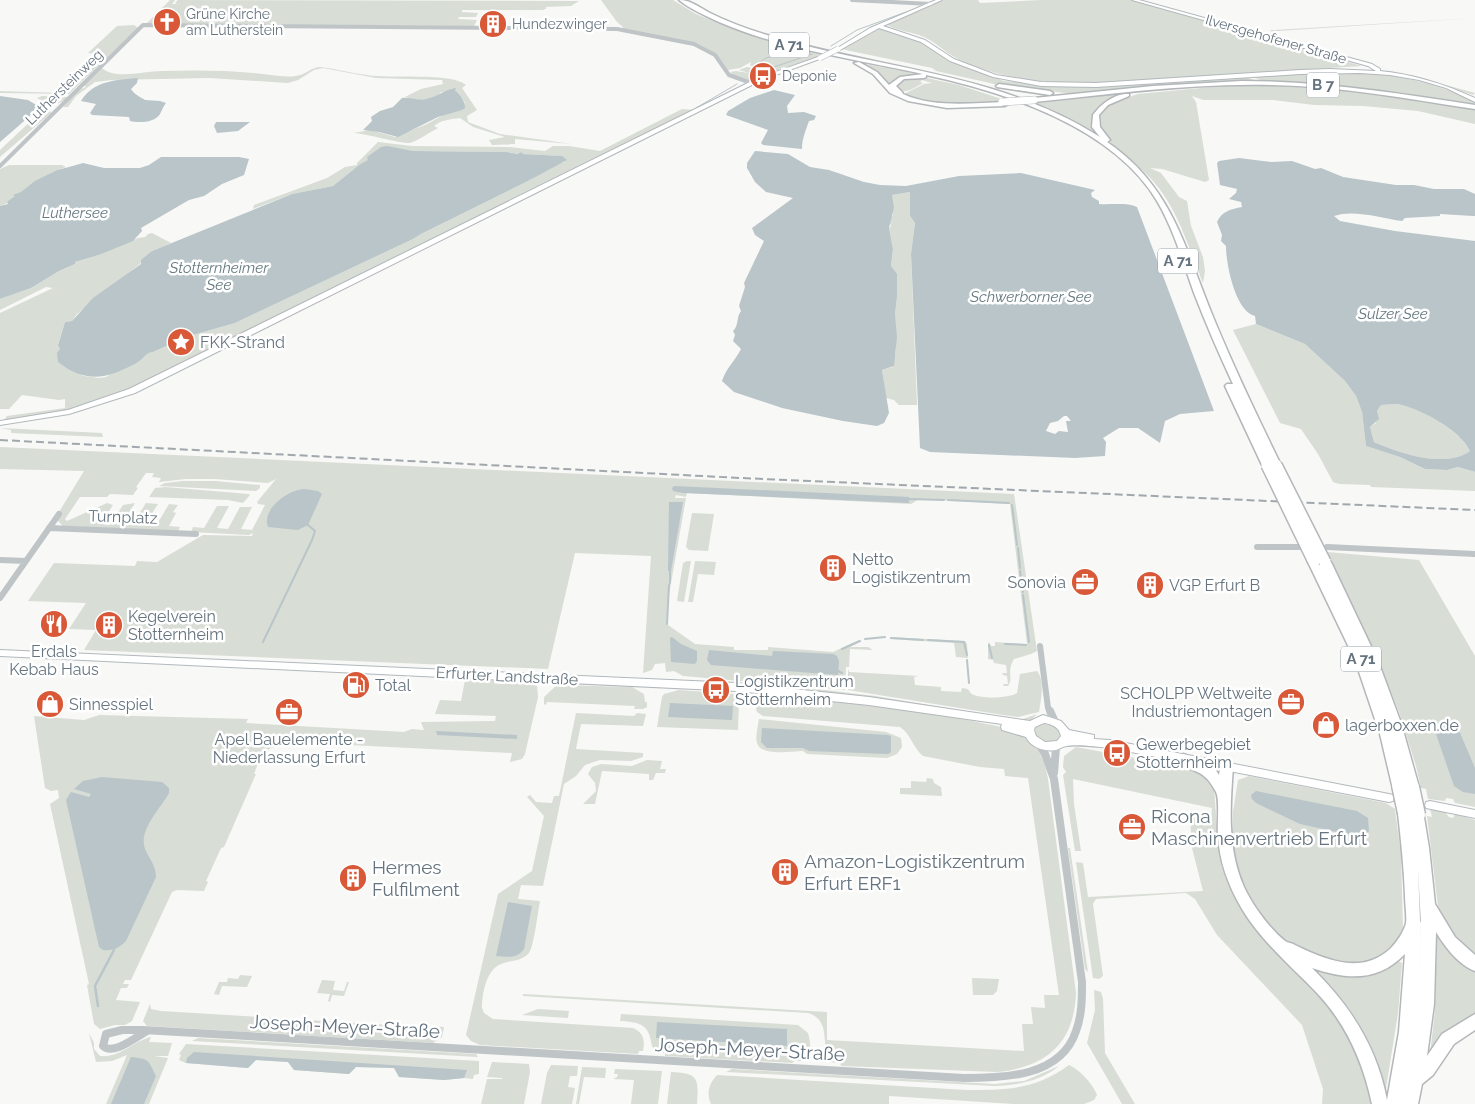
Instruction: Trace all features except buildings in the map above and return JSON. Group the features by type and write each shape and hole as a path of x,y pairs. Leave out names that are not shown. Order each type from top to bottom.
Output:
{"highway":[{"name":"A 71","path":"676,0 711,19 744,32 844,58 937,76 1004,97 1064,123 1101,146 1138,179 1160,214 1206,332 1320,562 1361,660 1406,786 1428,902 1426,1004 1416,1079 1410,1104"},
{"name":"A 71","path":"682,0 732,24 778,40 992,90 1032,104 1069,122 1115,151 1139,172 1162,203 1214,332 1271,465"},
{"path":"844,58 871,69 887,88 910,100 947,106 1004,103"},
{"path":"937,76 1041,92 1101,93 967,105 938,104 906,96 896,91 892,86 897,80 908,77 937,76"},
{"name":"B 7","path":"1101,93 1210,84 1273,82 1352,88 1475,108"},
{"name":"B 7","path":"1152,91 1218,85 1288,85 1368,92 1475,108"},
{"path":"1036,100 1152,91"},
{"path":"1115,151 1097,129 1095,121 1098,112 1106,104 1120,98 1152,91"},
{"path":"1184,759 1210,773 1225,794"},
{"path":"1226,767 1227,854 1231,872 1249,907 1275,941 1326,991 1350,1023 1369,1059 1380,1104"},
{"name":"A 71","path":"1395,1104 1409,1017 1415,921 1411,814"},
{"path":"1428,902 1436,921 1450,942 1475,964"},
{"path":"1275,941 1312,962 1337,969 1362,970 1384,963 1392,957 1400,949 1415,921"},
{"path":"1416,1079 1427,1070 1448,1039 1475,1021"}],"street":[{"path":"852,0 929,4"},
{"path":"925,0 929,4"},
{"path":"0,423 48,416 93,405 132,391 751,84 774,73 820,58 879,26 940,0"},
{"name":"Ilversgehofener Straße","path":"1134,0 1370,66 1382,73 1417,79"},
{"name":"Luthersteinweg","path":"0,166 143,25 593,28 624,30 694,44 710,51 729,75 751,84"},
{"path":"879,26 923,41 952,60 978,71 1011,80 1041,84 1102,85 1342,70 1382,73"},
{"path":"1417,79 1475,100"},
{"path":"0,598 59,514"},
{"name":"Turnplatz","path":"49,528 196,534"},
{"path":"1257,546 1299,547"},
{"path":"1327,547 1475,554"},
{"path":"0,560 26,561"},
{"path":"1040,646 1048,708 1062,740"},
{"name":"Erfurter Landstraße","path":"0,653 732,687 869,701 1033,727 1055,722"},
{"path":"1048,708 1033,727 1039,744 1062,740 1110,744 1390,798"},
{"name":"Joseph-Meyer-Straße","path":"1054,779 1062,740"},
{"name":"Joseph-Meyer-Straße","path":"147,1031 964,1078 1008,1077 1031,1073 1052,1063 1070,1046 1079,1027 1083,1006 1082,982 1054,779 1045,754 1039,744"},
{"path":"1430,805 1475,814"}],"shaded area":[{"path":"170,0 175,0 172,4 177,4 175,3 178,0 579,1 571,6 545,7 547,8 543,10 462,10 462,12 478,13 476,17 459,17 458,19 477,20 474,26 146,24"},
{"path":"601,0 673,0 696,14 730,28 778,44 822,55 748,80 735,76 730,72 749,73 739,70 747,67 754,68 750,65 751,62 740,68 728,70 716,54 700,45 622,29 623,27"},
{"path":"944,0 978,0 980,3 1041,0 1131,0 1362,66 1076,84 1031,80 1002,75 974,66 955,58 924,37 887,25"},
{"path":"1475,18 1277,31 1274,36 1278,39 1425,79 1254,33 1274,34 1270,30"},
{"path":"134,25 138,28 69,94 0,93 0,91 62,93 69,91 75,83 87,74 79,73 96,55 88,53 117,26"},
{"path":"877,28 923,42 958,64 1004,81 1102,87 1246,77 1254,80 1090,93 1065,93 999,85 936,71 932,68 841,49"},
{"path":"865,64 917,74 898,78 889,86 877,71"},
{"path":"321,67 377,76 434,77 458,81 466,85 462,88 477,110 467,116 468,122 500,134 572,144 515,139 515,144 492,145 489,140 505,137 473,127 460,118 440,122 434,126 438,128 410,143 353,133 371,130 395,137 427,124 465,103 459,93 441,92 434,98 424,100 405,97 421,89 443,84 442,80 376,78 323,68 314,70 298,80 288,83 209,78 95,82 76,96 68,107 63,107 79,90 86,87 84,85 102,68 114,74 208,70 286,77 299,75"},
{"path":"1335,71 1372,73 1424,83 1458,94 1475,102 1475,106 1351,88 1263,81 1253,77"},
{"path":"922,77 959,85 1008,101 944,104 906,95 906,93 924,84 932,83 922,80 920,82 923,83 909,90 899,91 895,89 896,82 902,79"},
{"path":"1436,82 1475,93 1473,95"},
{"path":"1272,85 1357,92 1475,109 1475,124 1418,111 1363,106 1314,105 1273,100 1203,100 1192,96 1196,102 1209,180 1205,182 1162,169 1150,168 1161,173 1179,197 1187,201 1191,226 1203,257 1205,271 1203,283 1182,230 1162,192 1147,175 1108,140 1100,127 1099,115 1109,104 1138,94 1222,86"},
{"path":"1132,93 1103,103 1096,112 1102,138 1073,121 1032,102"},
{"path":"42,96 68,97 49,109 51,113 0,157 0,150 48,105 37,98"},
{"path":"682,109 695,110 135,388 73,409 3,421 7,416 65,408 65,399 59,400 22,395 9,409 0,409 0,313 53,288 46,287 0,310 0,299 31,288 59,271 75,264 75,262 99,255 152,233 171,243 152,251 141,263 77,314 72,321 65,322 58,344 60,349 58,362 84,376 106,377 146,353 153,352 186,337 235,323 413,239 526,182 557,164 565,162 561,156 522,154 521,152 519,154 507,152 413,151 382,147 364,164 359,165 333,186 292,194 253,209 254,205 327,178 345,167 357,165 378,142 412,146 509,147 545,151 553,146 569,146 600,151"},
{"path":"9,165 62,165 66,167 47,175 0,206 0,169"},
{"path":"910,192 910,216 915,223 911,254 917,405 899,405 894,400 886,398 882,370 893,367 896,350 897,276 891,266 893,249 889,220 893,215 892,195"},
{"path":"1256,324 1305,344 1345,381 1356,396 1362,412 1366,446 1400,457 1425,469 1447,470 1458,467 1475,472 1475,491 1371,487 1370,485 1339,484 1333,482 1318,454 1301,429 1280,423 1233,330"},
{"path":"1397,404 1417,410 1448,427 1470,451 1448,459 1435,459 1396,451 1374,442 1370,427 1376,423 1377,411 1381,405"},
{"path":"0,428 102,433 103,437 11,433 11,430"},
{"path":"0,447 1014,494 1037,651 1014,659 1008,686 1003,684 1008,684 1007,676 1002,673 1007,673 1006,665 994,663 993,660 988,659 989,642 991,646 995,646 995,642 1027,644 1010,504 919,499 911,504 687,493 686,497 676,495 675,498 686,498 668,600 668,625 695,644 734,647 734,650 768,650 768,647 833,652 859,640 861,641 850,647 868,647 873,650 850,649 849,667 846,667 845,690 683,676 674,671 666,672 665,663 655,664 652,670 643,673 651,556 575,553 548,669 84,650 96,630 69,629 86,603 28,601 54,563 135,566 137,561 157,562 203,535 252,536 253,533 249,535 191,532 193,527 204,528 217,506 229,506 217,528 228,529 240,507 252,507 241,529 252,530 265,505 258,504 257,502 276,479 268,483 214,479 186,479 159,482 161,478 152,477 154,473 146,473 133,495 110,494 107,497 80,497 65,519 67,521 107,503 113,505 101,524 110,525 123,505 135,503 121,525 132,525 146,503 158,504 144,526 156,526 169,504 178,505 173,512 176,513 169,526 180,527 178,531 63,526 58,521 59,512 84,471 0,469"},
{"path":"215,481 260,485 260,488 256,491 159,486 165,483"},
{"path":"165,487 250,495 243,503 228,500 149,497 155,488"},
{"path":"692,513 714,514 708,551 689,550 686,547"},
{"path":"1327,552 1419,560 1475,656 1475,807 1455,803 1453,799 1446,798 1445,801 1428,799 1426,789 1421,788 1399,712 1378,660"},
{"path":"691,561 684,602 677,601 683,563"},
{"path":"695,561 716,562 714,575 698,574 693,602 688,602"},
{"path":"890,637 965,641 968,658 956,657 954,643 890,639"},
{"path":"848,669 849,672 919,676 914,677 915,685 941,687 941,691 961,692 962,688 965,688 974,695 990,697 1014,695 1017,693 1020,674 1037,671 1042,685 1039,712 1018,717 848,690"},
{"path":"465,680 530,681 537,685 538,697 525,754 522,759 510,762 512,753 350,745 348,747 292,744 271,748 259,760 254,774 256,774 224,847 221,848 206,881 208,882 204,891 177,890 172,892 131,980 125,980 123,984 129,984 127,988 121,988 116,1000 140,1002 132,1021 125,1025 115,1025 100,1029 94,1024 87,985 89,984 50,804 59,798 58,790 51,791 45,788 34,716 84,720 99,715 248,719 246,723 404,732 412,729 424,730 421,722 495,721 496,716 435,714 440,700 461,701"},
{"path":"557,685 632,687 644,694 647,707 634,709 635,706 547,702 546,705 544,704 544,697"},
{"path":"791,686 875,696 1014,719 1023,719 1037,714 1031,720 1021,722 875,698 791,688"},
{"path":"679,690 735,694 739,700 738,730 657,727 662,697 664,694"},
{"path":"774,696 931,713 999,726 1021,734 1035,747 1043,760 1048,779 1076,993 1070,1026 1054,1050 1030,1065 997,1072 842,1066 839,1063 831,1062 826,1048 823,1028 816,1017 808,1013 523,996 523,994 827,1012 827,1040 1024,1051 1022,1024 1033,1024 1031,1007 1045,1008 1044,995 1059,995 1028,778 1005,776 1004,769 980,767 923,756 907,733 900,727 763,716 757,712 756,709 760,698"},
{"path":"576,713 634,716 637,713 646,714 643,726 581,724 576,749 643,753 643,757 631,761 600,760 585,765 576,776 564,784 543,886 521,885 518,899 540,901 531,949 523,958 501,964 492,971 484,990 482,1008 484,1013 493,1019 633,1028 642,1035 644,1041 643,1051 639,1051 638,1054 480,1045 471,1041 466,1035 498,894 532,871 544,816 527,797 530,795 536,802 552,803 554,796 559,796"},
{"path":"759,719 886,732 901,738 902,747 897,754 887,758 807,754 803,751 770,752 760,747 756,741"},
{"path":"1045,724 1053,726 1060,731 1060,738 1049,743 1036,738 1035,728"},
{"path":"1076,747 1195,769 1208,776 1214,788 1218,842 1231,888 1318,988 1356,1043 1375,1104 1322,1104 1323,1089 1302,1025 1217,935 1195,899 1186,893 1096,899 1093,904 1103,976 1099,979 1093,978 1076,862 1083,863 1088,897 1203,891 1192,848 1190,817 1211,821 1212,808 1073,779 1074,804 1081,851 1075,851 1063,775 1066,772 1063,767 1064,756"},
{"path":"647,760 662,761 660,769 666,769 665,773 656,773 653,780 649,780 649,774 602,771 595,804 583,804 596,791 595,783 588,774 592,767 601,764 632,766"},
{"path":"1249,776 1386,803 1395,809 1401,855 1403,930 1400,939 1381,960 1348,967 1289,946 1271,929 1253,905 1238,874 1232,836 1233,812 1238,780"},
{"path":"927,778 933,779 934,783 941,787 942,796 900,794 900,788 911,788 911,781 926,782"},
{"path":"1430,809 1445,812 1449,817 1453,818 1455,814 1475,820 1475,962 1470,958 1439,915 1427,816 1432,817"},
{"path":"1068,848 1070,848 1088,972 1085,969"},
{"path":"1437,932 1475,969 1475,1017 1430,1055 1435,1010"},
{"path":"1299,960 1312,966 1397,961 1402,963 1398,1013 1384,1101 1382,1084"},
{"path":"240,975 252,976 247,987 222,986 219,995 214,994 219,982 227,982 228,978 238,979"},
{"path":"972,978 999,979 997,991 993,995 973,995"},
{"path":"322,980 335,981 333,990 344,991 347,982 349,982 344,996 332,995 330,1002 328,1001 330,994 317,993"},
{"path":"1094,990 1101,992 1103,999 1105,1053 1135,1104 1122,1104 1087,1043 1095,1010"},
{"path":"150,1004 151,1009 161,1011 444,1027 442,1037 433,1043 147,1026 143,1021"},
{"path":"538,1009 569,1011 568,1018 522,1015"},
{"path":"621,1014 798,1025 808,1033 810,1051 804,1061 792,1063 665,1056 665,1053 654,1050 645,1028 638,1024 620,1021"},
{"path":"89,1033 94,1043 94,1049 100,1056 121,1052 151,1037 149,1042 172,1043 168,1056 154,1056 168,1058 149,1104 106,1104 127,1055 112,1061 96,1062"},
{"path":"198,1038 476,1054 478,1057 192,1041"},
{"path":"186,1044 479,1061 479,1074 474,1075 473,1079 444,1080 399,1077 394,1068 356,1067 349,1074 294,1070 288,1062 256,1060 248,1068 186,1063 179,1060 181,1055 179,1054"},
{"path":"492,1062 529,1064 530,1072 524,1104 481,1104 487,1079 502,1079 487,1077"},
{"path":"551,1065 578,1066 577,1076 570,1076 568,1087 575,1088 572,1104 541,1104 547,1073"},
{"path":"1069,1065 1082,1074 1092,1086 1097,1095 1094,1100 1084,1104 1014,1104 889,1096 889,1104 711,1104 709,1096 710,1085 717,1075 966,1090 995,1090 1032,1084"},
{"path":"1059,1066 1037,1079 1012,1085 995,1086 726,1072 732,1069 994,1084 1024,1081"},
{"path":"582,1067 606,1068 605,1078 584,1077 579,1104 576,1104"},
{"path":"615,1069 662,1071 658,1104 631,1104 634,1080 613,1079 618,1074 614,1074"},
{"path":"671,1072 687,1074 695,1079 698,1088 697,1104 667,1104"}],"water":[{"path":"138,78 137,83 131,89 137,95 145,100 166,103 158,117 154,119 146,122 137,122 130,121 129,117 92,115 90,113 96,104 81,101 92,89 106,82"},
{"path":"456,88 455,91 461,96 464,103 465,108 462,110 438,117 398,137 363,130 372,121 371,117 380,111 393,107 402,98 426,99"},
{"path":"774,90 795,95 787,106 788,113 804,112 816,116 814,120 809,121 803,138 802,149 763,145 761,143 768,130 726,115 728,111 750,98"},
{"path":"0,96 28,100 39,108 0,142"},
{"path":"216,122 250,122 238,131 217,133 214,126"},
{"name":"Stotternheimer See","path":"387,146 413,151 507,152 518,154 521,152 523,154 562,156 567,160 413,239 235,323 186,337 148,353 138,362 117,372 97,377 88,376 78,374 58,362 57,353 60,349 58,345 65,322 72,321 93,298 141,264 141,260 152,251 292,194 333,186 368,160 367,157 381,147"},
{"name":"Schwerborner See","path":"755,151 788,154 810,167 829,170 864,182 906,186 959,176 1021,173 1095,190 1091,193 1092,197 1099,201 1099,204 1124,204 1137,207 1214,411 1180,414 1165,421 1160,443 1138,428 1119,428 1103,438 1106,442 1105,456 1075,458 930,452 920,448 911,254 915,223 910,216 910,192 892,195 894,208 889,228 893,249 891,266 897,274 895,314 897,337 894,366 882,370 889,413 884,423 877,426 843,421 782,408 734,392 722,381 741,349 733,341 735,335 733,331 741,311 739,306 745,287 744,283 764,241 755,235 752,228 793,198 766,192 755,182 747,168 747,163","holes":["1067,416 1071,421 1066,421 1068,432 1059,431 1055,434 1046,431 1050,423"]},
{"name":"Luthersee","path":"161,157 239,157 249,159 244,175 222,184 204,196 189,200 141,228 142,231 133,241 99,255 75,262 75,264 59,271 31,288 0,299 0,206 8,204 7,202 15,196 13,195 57,170 83,163 104,168 140,168 149,165"},
{"name":"Sulzer See","path":"1239,158 1271,162 1292,161 1315,169 1321,168 1343,177 1434,189 1464,189 1475,194 1475,216 1440,214 1440,216 1405,218 1402,221 1350,213 1334,216 1340,221 1395,231 1475,241 1475,472 1458,467 1447,470 1425,469 1400,457 1366,446 1362,412 1356,396 1345,381 1305,344 1256,324 1255,316 1248,312 1237,296 1230,275 1226,246 1221,241 1222,235 1217,222 1219,218 1227,211 1242,207 1241,202 1229,199 1236,193 1237,189 1220,185 1217,163 1219,161","holes":["1397,404 1438,421 1457,435 1470,451 1448,459 1435,459 1396,451 1374,442 1370,427 1379,419 1377,411 1381,405"]},
{"path":"674,486 909,497 909,503 683,493 673,491 672,488"},
{"path":"305,489 318,491 322,494 308,525 298,530 268,527 267,520 272,507 291,492"},
{"path":"669,502 683,502 671,571 668,571"},
{"path":"672,637 681,644 697,651 697,661 695,664 671,662 670,638"},
{"path":"709,650 772,656 773,651 833,654 837,656 839,661 838,675 711,665 707,660"},
{"path":"670,703 733,706 732,720 668,717"},
{"path":"1439,723 1454,726 1460,733 1475,768 1475,794 1463,792 1454,786 1434,727"},
{"path":"762,728 888,735 891,736 891,752 888,754 809,751 803,748 767,748 761,742"},
{"path":"436,731 517,735 517,739 437,735"},
{"path":"102,777 162,782 169,788 169,793 151,820 145,834 145,849 154,866 156,877 126,941 110,950 103,950 99,947 66,800 71,792 89,797 91,794 74,789 83,781"},
{"path":"1256,791 1357,811 1368,818 1369,831 1365,835 1355,836 1300,824 1256,803 1251,795"},
{"path":"508,902 532,906 524,949 515,956 496,956"},
{"path":"657,1022 787,1029 787,1046 656,1038"},
{"path":"194,1052 467,1070 464,1078 444,1080 399,1077 394,1068 356,1067 349,1074 294,1070 288,1062 256,1060 248,1068 186,1063 187,1058"},
{"path":"131,1057 148,1061 156,1076 144,1104 111,1104"}],"waterway":[{"path":"931,2 936,0"},
{"path":"831,46 857,30 906,12"},
{"path":"756,65 766,58 781,54"},
{"path":"748,79 774,67 812,54"},
{"path":"696,108 737,84"},
{"path":"680,117 693,110"},
{"path":"909,499 944,500"},
{"path":"948,500 1009,503"},
{"path":"1012,505 1017,545"},
{"path":"263,642 312,540 315,531 308,525"},
{"path":"1018,548 1020,568"},
{"path":"670,570 670,583"},
{"path":"1020,571 1023,592"},
{"path":"667,624 669,585"},
{"path":"1023,595 1029,642"},
{"path":"865,639 885,637"},
{"path":"891,638 923,640"},
{"path":"928,640 964,642 967,655"},
{"path":"842,649 860,641"},
{"path":"1005,644 1026,645"},
{"path":"989,645 992,658"},
{"path":"967,660 969,683"},
{"path":"838,671 842,673"},
{"path":"849,676 849,684"},
{"path":"98,1006 95,986 114,950"}],"railway":[{"path":"0,440 741,478 1475,510"}],"place":[{"name":"Grüne Kirche am Lutherstein","path":"167,22"},
{"name":"Hundezwinger","path":"493,24"},
{"name":"Deponie","path":"763,76"},
{"name":"FKK-Strand","path":"181,342"},
{"name":"Netto Logistikzentrum","path":"833,568"},
{"name":"Sonovia","path":"1085,582"},
{"name":"VGP Erfurt B","path":"1150,585"},
{"name":"Erdals Kebab Haus","path":"54,624"},
{"name":"Kegelverein Stotternheim","path":"109,625"},
{"name":"Total","path":"356,685"},
{"name":"Logistikzentrum Stotternheim","path":"716,690"},
{"name":"SCHOLPP Weltweite Industriemontagen","path":"1291,702"},
{"name":"Sinnesspiel","path":"50,704"},
{"name":"Apel Bauelemente - Niederlassung Erfurt","path":"289,712"},
{"name":"lagerboxxen.de","path":"1326,725"},
{"name":"Gewerbegebiet Stotternheim","path":"1117,753"},
{"name":"Ricona Maschinenvertrieb Erfurt","path":"1132,827"},
{"name":"Amazon-Logistikzentrum Erfurt ERF1","path":"785,872"},
{"name":"Hermes Fulfilment","path":"353,878"}]}
